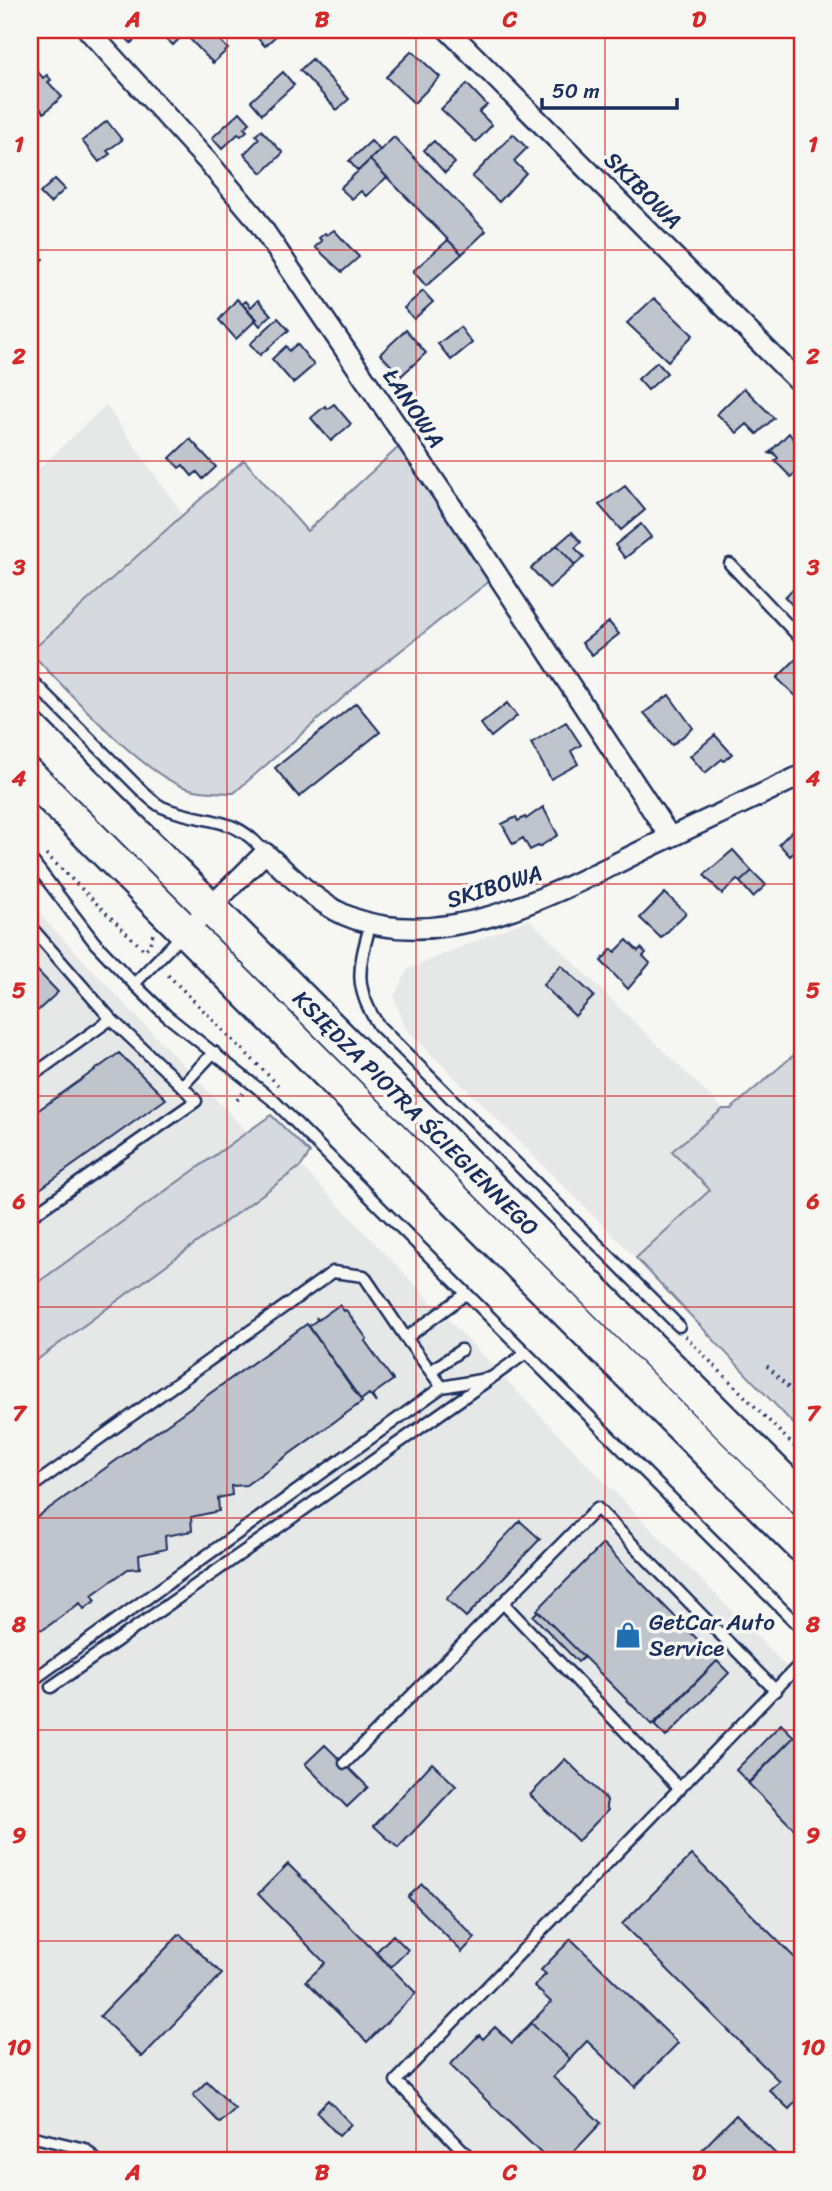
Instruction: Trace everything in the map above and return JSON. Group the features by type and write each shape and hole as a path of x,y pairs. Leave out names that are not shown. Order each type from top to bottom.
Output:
{"main road":[{"name":"KSIĘDZA PIOTRA ŚCIEGIENNEGO","path":"30,728 802,1499"},
{"name":"KSIĘDZA PIOTRA ŚCIEGIENNEGO","path":"30,776 802,1546"}],"street":[{"name":"ŁANOWA","path":"88,30 254,216 467,528 670,837"},
{"name":"SKIBOWA","path":"449,30 802,385"},
{"name":"SKIBOWA","path":"265,853 321,901 355,919 426,929 458,926 559,892 802,775"},
{"path":"186,931 265,853"}],"lane":[{"path":"730,564 802,640"},
{"path":"30,679 159,805 181,814 232,825 256,841 265,853"},
{"path":"30,858 95,943 134,984 167,1016 274,1101 802,1629"},
{"path":"371,922 360,968 361,986 366,1006 379,1026 679,1326"},
{"path":"30,926 111,1019 196,1101 30,1217"},
{"path":"134,984 186,931"},
{"path":"30,1077 111,1019"},
{"path":"182,1086 214,1052"},
{"path":"30,1488 333,1272 364,1276 405,1338 442,1387"},
{"path":"405,1338 467,1294"},
{"path":"431,1371 461,1350"},
{"path":"51,1687 526,1353"},
{"path":"30,1682 442,1387 491,1378"},
{"path":"345,1763 597,1508 776,1691"},
{"path":"503,1603 680,1789"},
{"path":"473,2161 396,2081 802,1662"},
{"path":"30,2136 85,2149 97,2161"}],"path":[{"path":"30,838 145,950"},
{"path":"679,1326 687,1340 802,1454"},
{"path":"767,1366 802,1401"}],"shaded area":[{"path":"106,405 182,514 30,650 30,477"},
{"path":"402,444 491,580 362,681 234,793 190,789 150,768 106,730 30,652 244,460 307,531"},
{"path":"30,897 43,918 247,1132 30,1288"},
{"path":"529,919 723,1109 672,1151 710,1190 636,1258 405,1028 394,997 408,969"},
{"path":"802,1048 802,1433 636,1258 710,1190 672,1151 723,1109 731,1109"},
{"path":"271,1115 310,1153 301,1166 30,1365 30,1288"},
{"path":"301,1166 586,1463 802,1682 802,2161 30,2161 30,1365"}],"building":[{"path":"118,30 145,30 131,43"},
{"path":"180,30 184,34 173,45 159,32"},
{"path":"192,30 217,30 213,33 228,49 213,63 186,35"},
{"path":"250,30 279,30 281,31 265,46"},
{"path":"412,51 440,77 414,103 386,77"},
{"path":"312,59 349,99 337,110 300,70"},
{"path":"37,71 43,78 47,75 51,80 48,82 62,97 44,113 36,103 32,108 30,105 30,77"},
{"path":"283,72 294,85 262,114 251,101"},
{"path":"467,84 487,105 479,112 492,125 476,142 441,109"},
{"path":"240,112 250,123 244,128 247,131 241,136 238,134 222,149 212,138"},
{"path":"107,121 122,140 107,151 110,154 99,162 82,141"},
{"path":"261,130 283,153 262,173 244,154 259,139 256,135"},
{"path":"513,134 527,148 514,161 526,173 499,202 472,177"},
{"path":"394,137 486,231 462,254 370,160"},
{"path":"371,141 380,150 358,171 349,161"},
{"path":"434,141 455,163 445,173 424,150"},
{"path":"370,160 387,177 366,196 361,191 352,199 340,188"},
{"path":"55,179 65,189 50,203 40,193"},
{"path":"334,230 359,257 342,272 315,247 322,241 319,238"},
{"path":"448,240 462,254 426,286 413,271"},
{"path":"30,245 43,259 30,271"},
{"path":"423,291 433,302 414,319 404,308"},
{"path":"654,298 693,335 668,361 627,323"},
{"path":"237,299 257,319 236,339 219,320"},
{"path":"258,300 271,315 260,326 242,304 246,301 251,307"},
{"path":"278,318 289,330 260,355 250,344"},
{"path":"460,327 472,343 451,360 438,344"},
{"path":"406,330 426,353 401,376 380,354"},
{"path":"297,344 314,365 293,383 272,359 286,346 289,351"},
{"path":"657,362 667,373 648,390 638,379"},
{"path":"744,388 774,418 757,434 747,424 737,433 717,414"},
{"path":"334,404 351,424 331,441 311,418 325,406 327,409"},
{"path":"789,433 802,451 802,466 791,477 775,461 778,458 773,452 769,453"},
{"path":"190,439 216,467 203,479 197,472 192,476 183,465 179,468 170,458"},
{"path":"625,486 645,510 621,530 599,505"},
{"path":"641,524 651,537 625,558 615,545"},
{"path":"572,532 581,542 575,548 584,557 575,565 557,545"},
{"path":"557,545 575,565 549,588 531,568"},
{"path":"802,579 802,614 801,615 785,597"},
{"path":"609,622 619,634 592,655 582,643"},
{"path":"799,656 802,659 802,702 777,678"},
{"path":"669,695 693,728 672,745 644,713"},
{"path":"356,703 380,732 299,797 275,768"},
{"path":"507,703 517,716 491,737 481,724"},
{"path":"566,722 581,745 571,751 578,764 551,779 531,743"},
{"path":"715,735 732,754 705,773 690,756"},
{"path":"543,807 558,835 530,850 523,838 513,844 502,824 516,817 518,821 525,817 526,819"},
{"path":"792,831 800,841 802,839 802,857 796,851 790,856 779,844"},
{"path":"733,850 752,871 722,894 704,875"},
{"path":"752,871 766,885 753,897 740,882"},
{"path":"665,893 686,913 661,938 640,918"},
{"path":"627,940 638,951 641,948 646,953 643,956 650,963 628,989 601,961 612,949 615,952"},
{"path":"30,963 58,992 30,1018"},
{"path":"561,965 594,996 575,1016 543,985"},
{"path":"119,1053 166,1099 30,1196 30,1116"},
{"path":"339,1305 346,1310 367,1339 365,1341 393,1380 372,1395 376,1403 369,1394 361,1400 309,1326 317,1320 316,1317 318,1320"},
{"path":"307,1324 362,1402 246,1485 231,1486 232,1495 218,1498 219,1511 191,1517 192,1531 165,1536 166,1549 139,1555 140,1568 128,1569 92,1595 96,1600 84,1609 80,1603 44,1629 33,1630 34,1643 30,1644 30,1522"},
{"path":"520,1521 540,1539 466,1617 446,1599"},
{"name":"GetCar Auto Service","path":"603,1544 718,1660 652,1725 537,1610"},
{"path":"538,1611 584,1657 578,1662 533,1616"},
{"path":"717,1661 729,1673 666,1737 654,1725"},
{"path":"781,1724 794,1737 749,1783 736,1770"},
{"path":"795,1736 802,1743 802,1837 748,1783"},
{"path":"325,1745 368,1787 347,1807 305,1764"},
{"path":"565,1759 607,1800 608,1810 578,1841 530,1795"},
{"path":"432,1763 456,1786 398,1848 374,1826"},
{"path":"692,1855 802,1965 802,2105 797,2100 789,2109 769,2090 779,2081 622,1924"},
{"path":"288,1864 416,1993 367,2042 306,1981 325,1963 258,1894"},
{"path":"422,1884 475,1938 462,1952 408,1897"},
{"path":"180,1934 222,1974 142,2057 100,2016"},
{"path":"393,1935 408,1950 391,1967 376,1952"},
{"path":"571,1939 678,2043 635,2087 587,2041 570,2059 531,2023 551,2002 534,1986 546,1974 541,1970"},
{"path":"531,2023 570,2059 553,2077 601,2123 565,2161 549,2161 450,2065 479,2035 483,2039 495,2027 512,2043"},
{"path":"207,2081 235,2109 220,2123 193,2095"},
{"path":"328,2100 351,2124 339,2136 316,2112"},
{"path":"736,2115 783,2161 691,2161"}],"place":[{"name":"GetCar Auto Service","path":"628,1635"}]}
